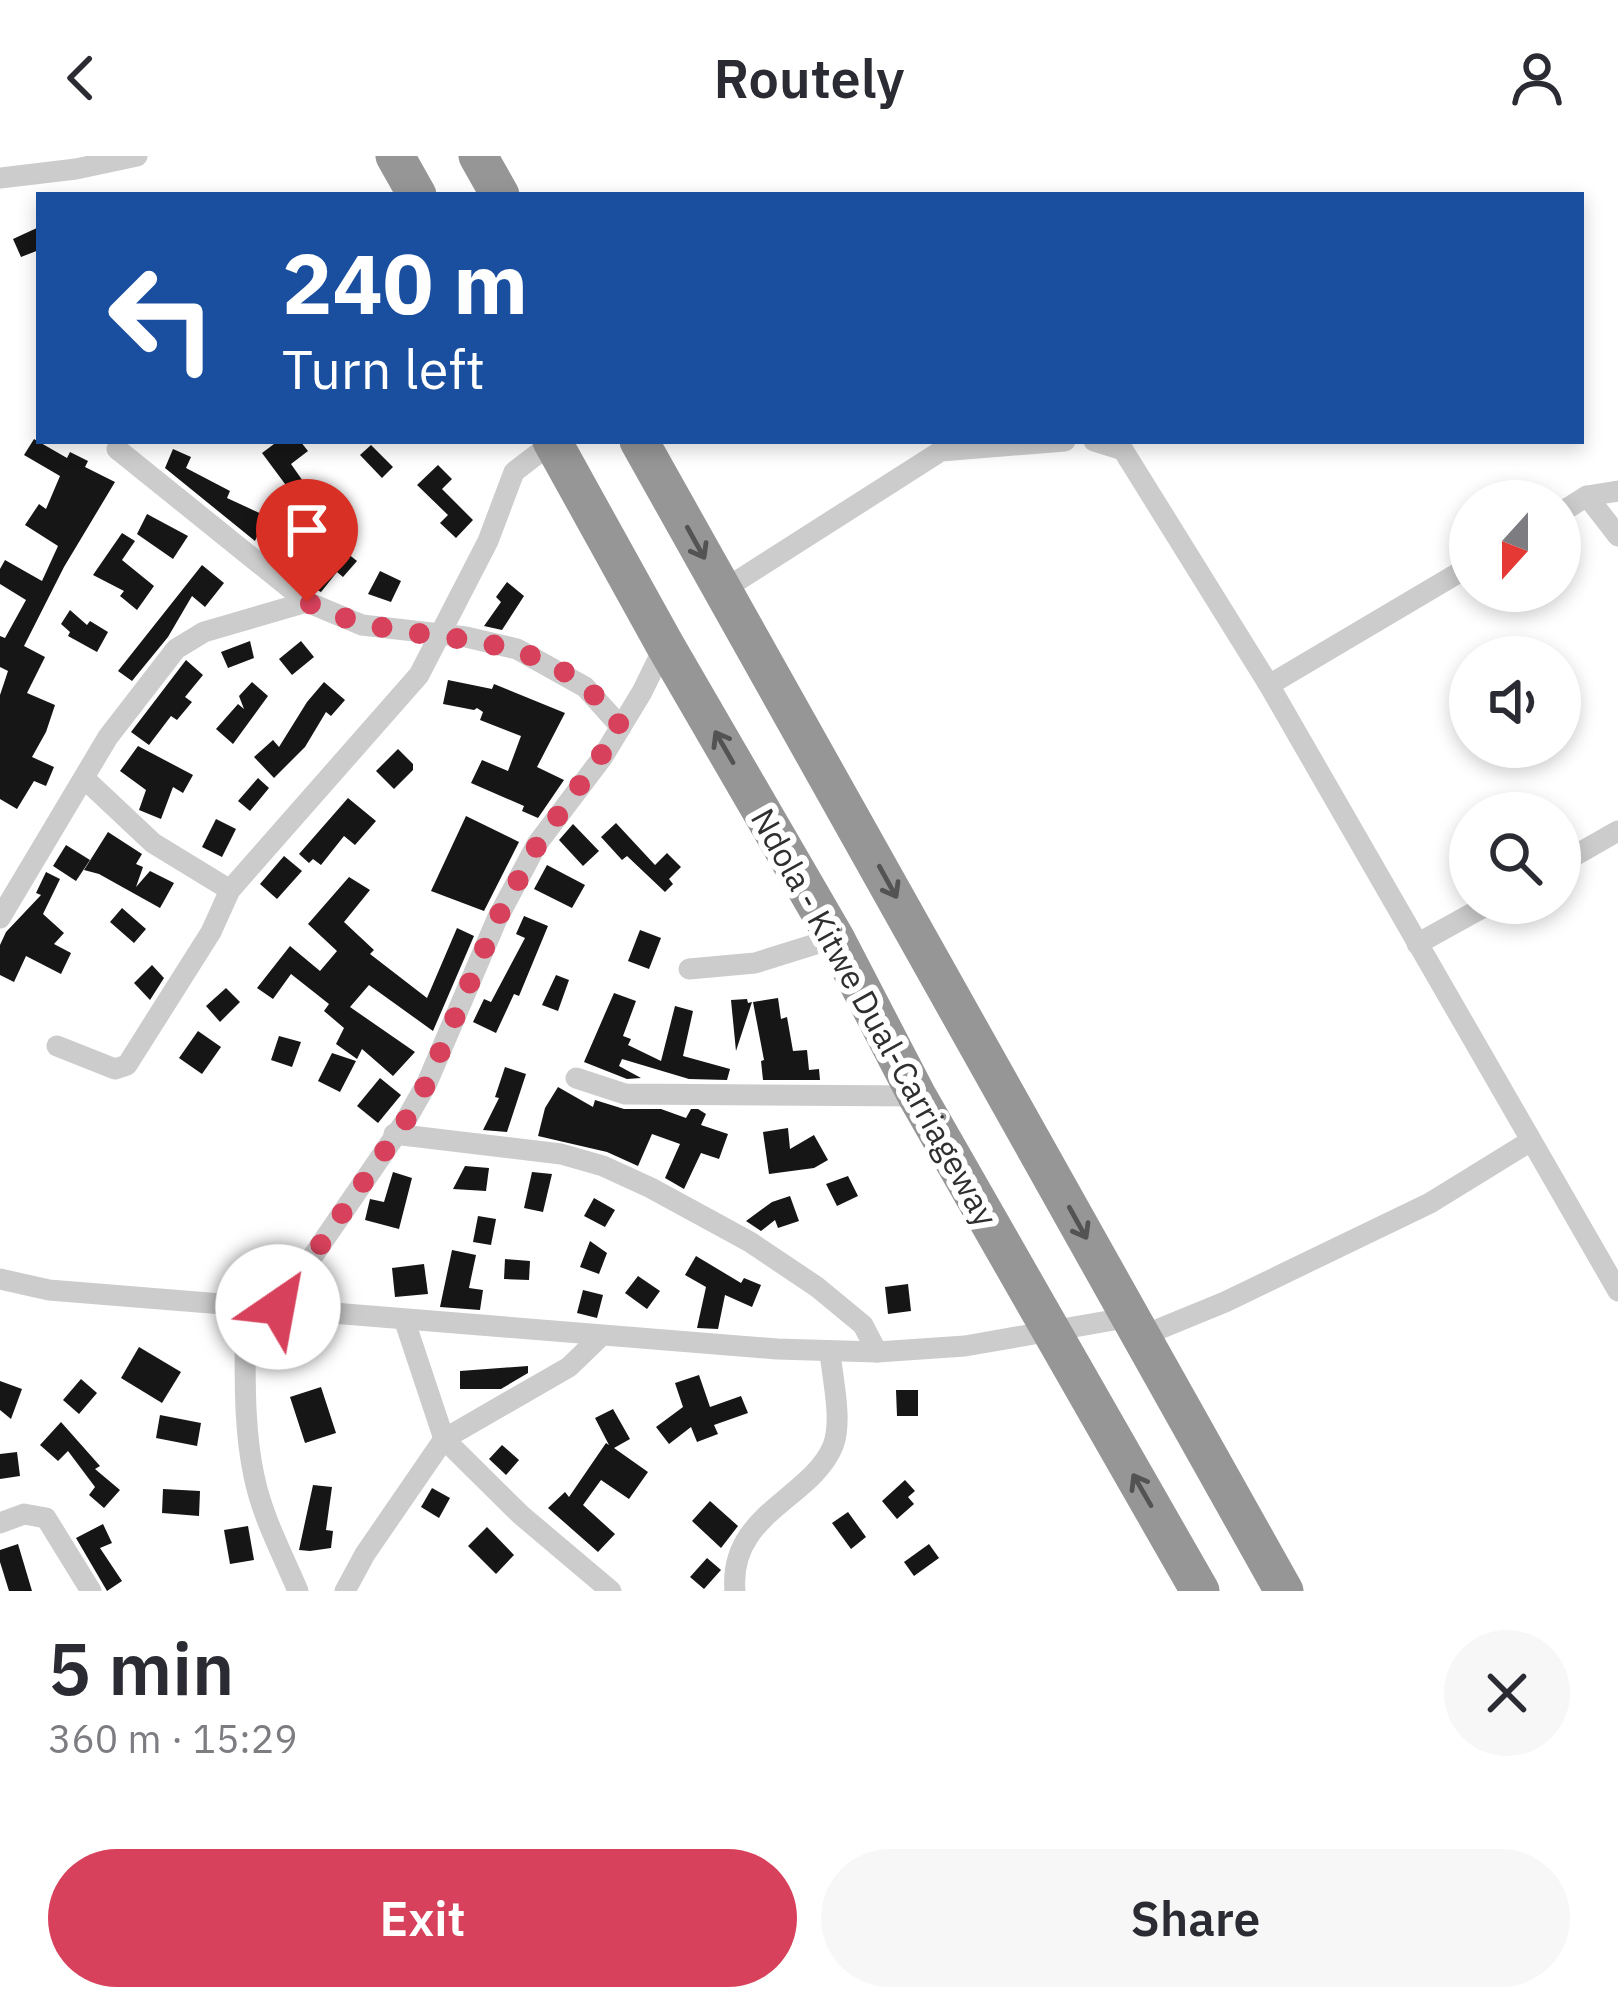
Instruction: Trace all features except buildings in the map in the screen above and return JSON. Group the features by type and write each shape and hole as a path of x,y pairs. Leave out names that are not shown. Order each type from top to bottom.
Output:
{"highway":[{"path":"395,156 415,192"},
{"path":"478,156 498,192"},
{"name":"Ndola - Kitwe Dual-Carriageway","path":"553,444 1200,1591"},
{"path":"641,444 1284,1591"}],"street":[{"path":"0,178 137,156"},
{"path":"57,1046 115,1069 127,1065 211,932 230,890 419,675 436,634 488,541 514,472 549,444"},
{"path":"723,590 941,452 1031,444"},
{"path":"1104,444 1123,450 1269,685 1618,1291"},
{"path":"117,449 307,602 362,626 517,649 585,687 621,727"},
{"path":"1581,500 1618,491"},
{"path":"1587,496 1618,536"},
{"path":"1269,685 1449,578"},
{"path":"0,918 108,737 176,649 204,632 307,602"},
{"path":"278,1307 427,1083 497,919 538,844 621,727 664,645"},
{"path":"86,780 153,843 230,890"},
{"path":"1581,852 1618,832"},
{"path":"1417,944 1453,924"},
{"path":"689,970 755,962 835,938"},
{"path":"576,1078 625,1094 917,1096"},
{"path":"394,1134 561,1154 651,1188 750,1242 817,1287 862,1325 877,1352"},
{"path":"0,1279 49,1290 599,1337 830,1351 965,1346 1136,1327 1225,1302 1430,1203 1529,1142"},
{"path":"244,1304 247,1436 254,1478 298,1591"},
{"path":"405,1322 444,1439 521,1515 611,1591"},
{"path":"345,1591 444,1439 569,1367 599,1337"},
{"path":"735,1591 744,1544 820,1464 836,1439 830,1351"},
{"path":"0,1523 24,1514 46,1518 91,1591"}],"route":[{"path":"278,1307 406,1120 427,1083 497,919 544,832 621,727 585,687 517,649 362,626 307,602"}]}
